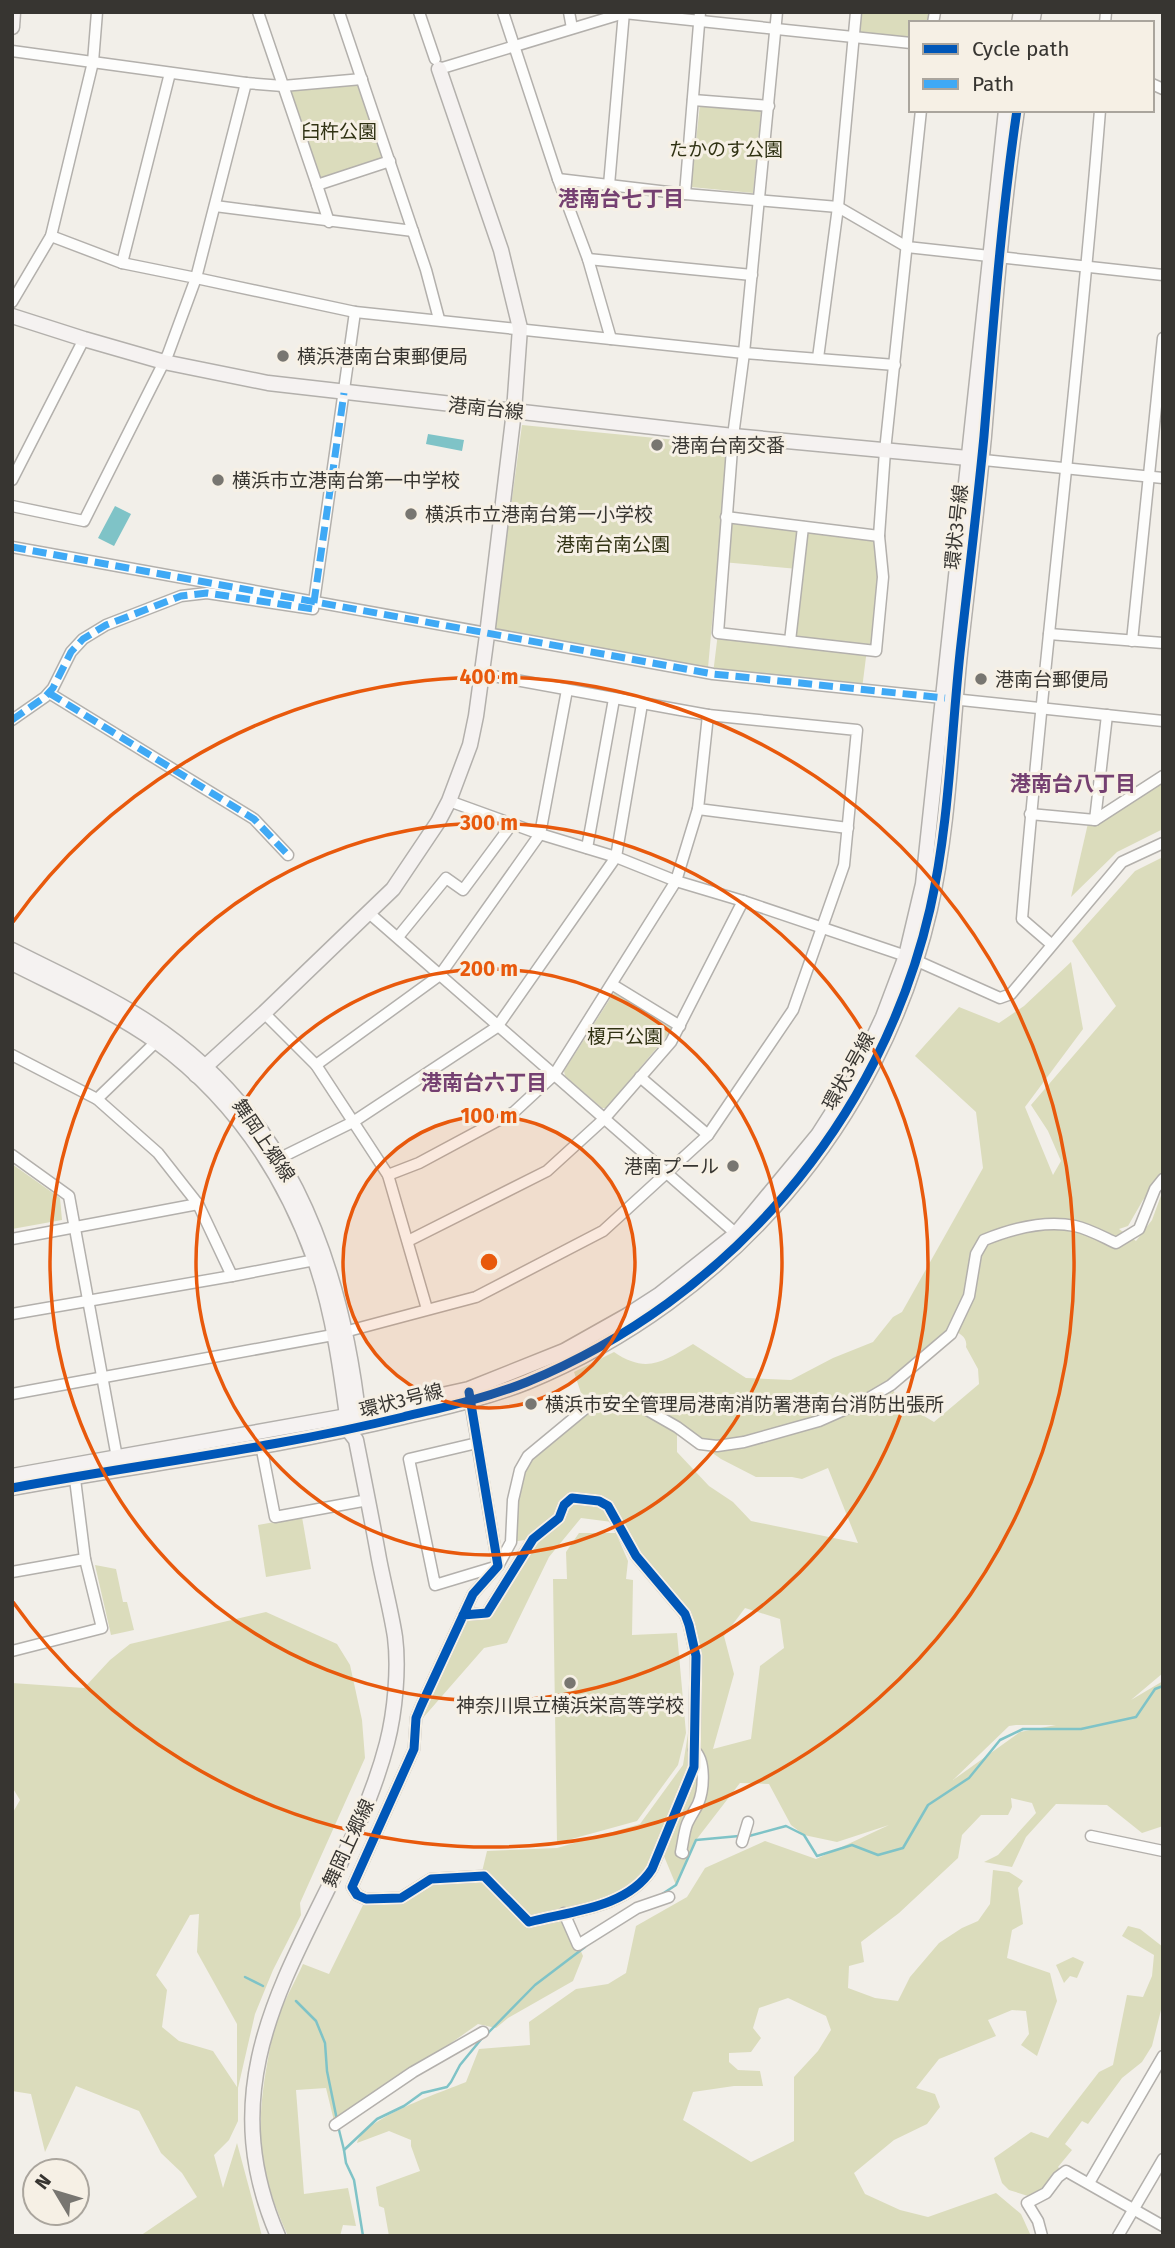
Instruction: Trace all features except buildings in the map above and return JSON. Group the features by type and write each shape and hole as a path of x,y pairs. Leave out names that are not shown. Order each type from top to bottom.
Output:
{"street":[{"path":"12,27 13,12"},
{"path":"12,302 51,236 93,62 97,12"},
{"path":"258,12 329,222"},
{"path":"339,12 426,270 439,319"},
{"path":"201,1071 393,889 426,843 449,801 470,745 482,674 514,411 520,328 501,250 419,12"},
{"path":"503,12 558,179 588,259 611,339"},
{"path":"569,12 572,28"},
{"path":"777,12 760,200 733,436 718,633 876,650 883,577 879,536 885,451 921,112"},
{"path":"818,358 838,207 856,12"},
{"path":"437,64 515,47 624,13 700,17 776,31 909,43"},
{"path":"609,185 624,13"},
{"path":"685,194 700,17"},
{"path":"12,51 283,86 362,79"},
{"path":"122,263 170,73"},
{"path":"12,506 84,521 164,362 196,278 246,83"},
{"path":"693,100 769,106"},
{"name":"環状3号線","path":"118,1463 261,1445 354,1426 469,1395 593,1336 659,1295 740,1237 818,1135 855,1077 911,958 950,698 1006,112"},
{"name":"環状3号線","path":"994,257 1017,112"},
{"path":"1051,944 1022,919 1030,814 1088,267 1100,112"},
{"path":"317,185 390,161"},
{"path":"558,179 685,194 838,207 907,247 1163,275"},
{"path":"215,206 413,231"},
{"path":"51,236 122,263 355,312 744,353 895,365"},
{"path":"588,259 752,275"},
{"path":"12,720 48,693 71,652 83,639 106,625 181,596 207,593 313,609 355,312"},
{"name":"港南台線","path":"12,316 84,340 164,362 268,383 733,436 974,459"},
{"path":"1132,641 1163,338"},
{"path":"12,480 84,340"},
{"path":"974,459 1163,478"},
{"path":"726,517 879,536"},
{"path":"790,641 803,527"},
{"path":"12,547 713,674 1163,721"},
{"path":"1049,634 1163,643"},
{"path":"12,1394 338,1333 476,1297 603,1231 666,1174 708,1135 793,1010 845,865 857,730 708,715 482,674"},
{"path":"316,1065 440,975 540,834 567,690"},
{"path":"48,693 254,819 288,855"},
{"path":"587,848 614,699"},
{"path":"280,1158 353,1122 496,1027 616,858 642,704"},
{"path":"388,1175 419,1163 514,1112 554,1075 676,881 698,809 708,715"},
{"path":"1094,820 1107,715"},
{"path":"1030,814 1094,820 1163,776"},
{"path":"449,801 676,881 911,958 1000,998 1011,994 1122,862 1163,843"},
{"path":"698,809 848,828"},
{"path":"398,937 446,878 463,890 512,824"},
{"path":"408,1241 547,1171 604,1119 671,1042 743,901"},
{"path":"369,913 496,1027 740,1237"},
{"name":"舞岡上郷線","path":"12,950 135,1014 160,1038 244,1105 280,1158 306,1206 338,1333 395,1640 394,1696 387,1741 368,1802 280,1987 258,2055 252,2121 254,2156 266,2207 278,2236"},
{"name":"舞岡上郷線","path":"12,963 160,1038"},
{"path":"612,985 680,1026"},
{"path":"264,1013 316,1065 388,1175 427,1309"},
{"path":"97,1098 160,1038"},
{"path":"12,1055 97,1098 158,1153 198,1204 232,1276"},
{"name":"舞岡上郷線","path":"201,1071 272,1165 320,1259"},
{"path":"640,1077 708,1135"},
{"path":"12,1155 69,1196 118,1463"},
{"path":"463,1615 487,1613 533,1539 559,1518 564,1505 572,1498 599,1501 614,1512 636,1556 685,1614 696,1656 694,1767 652,1869 644,1882 618,1899 529,1922 484,1875 431,1880 401,1898 366,1899 357,1895 352,1887 414,1749 416,1718 463,1615 473,1594 498,1566 511,1542 513,1500 520,1470 528,1456 586,1408 604,1404 635,1403 677,1427 700,1444 717,1446 744,1442 819,1421 862,1402 891,1385 951,1334 969,1297 976,1254 984,1240 1021,1228 1060,1224 1077,1226 1116,1242 1139,1229 1155,1189 1163,1179"},
{"path":"12,1239 198,1204"},
{"path":"12,1314 320,1259"},
{"path":"469,1395 498,1566"},
{"name":"環状3号線","path":"12,1488 74,1471 118,1463 354,1426"},
{"path":"477,1443 409,1459 435,1585 498,1566"},
{"path":"261,1445 275,1517 368,1500"},
{"path":"12,1651 102,1628 85,1559 74,1471"},
{"name":"環状3号線","path":"12,1476 74,1471"},
{"path":"12,1572 85,1559"},
{"path":"683,1853 681,1852 687,1823 698,1805 703,1764 701,1756 694,1750"},
{"path":"1091,1836 1163,1851"},
{"path":"564,1913 578,1945 644,1905 665,1898"},
{"path":"338,2123 413,2072 482,2032"},
{"path":"1089,2183 1163,2056"},
{"path":"1118,2236 1163,2159"},
{"path":"1042,2236 1038,2221 1027,2203 1046,2193 1066,2171 1163,2226"}],"green space":[{"path":"856,12 935,12 933,21 909,21 909,43 855,37"},
{"name":"臼杵公園","path":"362,79 390,161 317,185 283,86"},
{"name":"たかのす公園","path":"700,104 761,111 753,193 691,187"},
{"name":"港南台南公園","path":"522,425 728,445 708,668 494,631"},
{"path":"726,517 879,536 883,577 876,650 867,649 862,689 713,674 718,633 790,640 798,569 722,562"},
{"path":"1163,776 1163,829 1117,852 1071,897 1089,819"},
{"path":"1163,857 1163,1176 1143,1200 1128,1226 1119,1229 1136,1241 1152,1220 1163,1190 1163,1673 1131,1700 1163,1681 1163,1826 1142,1833 1107,1805 1056,1804 1026,1837 1012,1867 984,1862 998,1855 1036,1813 1032,1803 1011,1798 1012,1807 1008,1815 981,1815 962,1835 958,1858 899,1913 861,1942 864,1962 849,1966 848,1988 875,1998 898,2001 910,1977 939,1943 978,1921 990,1904 993,1870 1009,1872 1023,1881 1018,1888 1023,1924 1012,1930 1007,1958 1050,1973 1057,2001 1037,2056 1021,2045 1029,2034 1026,2011 1012,2010 988,2020 996,2036 939,2059 916,2088 935,2094 940,2107 927,2124 894,2140 854,2173 865,2194 900,2210 928,2217 996,2193 1021,2214 1031,2236 389,2236 384,2208 379,2206 376,2187 420,2171 411,2140 389,2131 357,2143 374,2124 405,2107 466,2082 479,2049 530,2045 529,2022 576,1989 608,1984 626,1973 636,1926 687,1897 705,1868 765,1841 816,1859 889,1825 837,1842 804,1835 791,1825 769,1784 740,1783 696,1840 676,1885 661,1849 652,1869 618,1900 564,1913 583,1956 573,1981 508,2018 496,2028 478,2024 335,2125 326,2088 296,2090 304,2194 348,2188 356,2226 343,2225 340,2236 288,2236 265,2172 261,2111 274,2029 303,1964 329,1974 366,1899 401,1898 431,1879 481,1876 487,1851 557,1848 640,1824 683,1765 699,1664 686,1617 612,1522 581,1518 549,1557 507,1643 484,1648 422,1719 421,1706 464,1613 487,1613 532,1539 511,1542 513,1500 528,1456 586,1408 574,1372 614,1352 625,1359 645,1364 663,1360 693,1344 746,1378 791,1380 833,1358 873,1342 893,1317 902,1312 983,1168 976,1112 915,1056 959,1007 999,1023 1024,1006 1071,962 1083,1029 1025,1107 1053,1175 1061,1161 1048,1131 1031,1105 1116,1006 1072,941 1135,871","holes":["951,1329 966,1341 966,1347 978,1369 979,1384 934,1422 899,1401 889,1382","677,1428 721,1459 756,1477 802,1479 828,1468 858,1543 751,1521 733,1502 709,1486 677,1452","745,1608 780,1619 784,1648 760,1666 751,1739 713,1749 734,1674 724,1636","1056,1725 1020,1732 953,1780 1009,1726","788,1998 826,2016 831,2030 818,2051 794,2077 794,2141 751,2162 683,2120 693,2092 734,2086 763,2086 760,2071 738,2070 729,2062 729,2053 751,2052 761,2038 753,2028 759,2008"]},
{"name":"榎戸公園","path":"617,992 669,1025 672,1030 606,1108 602,1108 565,1076 564,1071 613,994"},
{"path":"12,1164 60,1198 62,1220 12,1229"},
{"path":"302,1517 311,1569 266,1577 258,1525"},
{"path":"579,1533 616,1533 628,1561 626,1579 633,1580 632,1635 677,1633 686,1733 678,1765 637,1821 557,1843 553,1579 567,1579 566,1552"},
{"path":"95,1565 116,1569 123,1602 127,1602 134,1630 111,1635"},
{"path":"266,1612 337,1644 350,1665 362,1720 365,1758 300,1903 301,1915 273,1970 255,2014 238,2088 238,2121 229,2140 214,2155 223,2188 237,2143 262,2236 140,2236 197,2197 182,2173 161,2153 139,2111 76,2086 45,2152 31,2094 12,2091 12,1814 20,1800 12,1787 12,1683 84,1688 110,1660 130,1644","holes":["199,1914 197,1952 237,2024 237,2087 213,2051 179,2041 162,2027 167,1990 156,1975 190,1915"]},
{"path":"1128,1926 1140,1929 1163,1947 1162,2006 1152,2046 1142,2062 1122,2078 1088,2124 1082,2121 1065,2144 1072,2150 1058,2167 1061,2170 1047,2188 1028,2196 1009,2190 1002,2183 994,2158 1031,2132 1048,2138 1099,2072 1113,2065 1127,1995 1143,1997 1152,1976 1154,1955 1122,1936"},
{"path":"1073,1957 1084,1962 1077,1978 1070,1976 1064,1983 1056,1965"}],"water":[{"path":"428,434 464,440 462,451 426,444"},
{"path":"115,506 131,514 114,546 98,538"}],"waterway":[{"path":"749,1836 786,1826 804,1835 817,1856 852,1845 878,1855 903,1848 928,1805 969,1778 1000,1740 1023,1729 1081,1729 1136,1717 1155,1689 1163,1686"},
{"path":"656,1898 676,1885 696,1840 739,1836"},
{"path":"488,2033 535,1985 585,1947"},
{"path":"245,1977 263,1986"},
{"path":"296,2001 316,2021 325,2043 327,2071 337,2120"},
{"path":"363,2236 354,2180 346,2163 344,2150 377,2119 404,2106 422,2093 447,2087 460,2065 483,2037"},
{"path":"338,2126 344,2150"}],"marked path":[{"path":"12,720 45,697 53,688 71,652 83,639 106,625 181,596 207,593 313,609 344,393"},
{"path":"12,547 713,674 945,698"},
{"path":"49,693 254,819 288,855"}],"cycle path":[{"path":"12,1488 355,1428 466,1402 527,1382 600,1347 668,1303 730,1252 786,1194 834,1130 875,1061 907,987 930,909 936,878 945,814 1002,232 1017,112"},
{"path":"463,1615 487,1613 533,1539 559,1518 564,1505 572,1498 599,1501 608,1506 636,1556 685,1614 696,1656 694,1767 652,1869 628,1892 597,1906 529,1922 484,1876 431,1879 401,1898 366,1899 357,1895 352,1887 414,1749 416,1718 421,1706 473,1594 498,1566 469,1392"}],"place":[{"name":"横浜港南台東郵便局","path":"283,356"},
{"name":"港南台南交番","path":"657,445"},
{"name":"横浜市立港南台第一中学校","path":"218,480"},
{"name":"横浜市立港南台第一小学校","path":"411,514"},
{"name":"港南台郵便局","path":"981,679"},
{"name":"港南プール","path":"733,1166"},
{"name":"横浜市安全管理局港南消防署港南台消防出張所","path":"531,1404"},
{"name":"神奈川県立横浜栄高等学校","path":"570,1683"}],"district":[{"name":"港南台七丁目","path":"621,199"},
{"name":"港南台八丁目","path":"1073,784"},
{"name":"港南台六丁目","path":"484,1083"}]}
